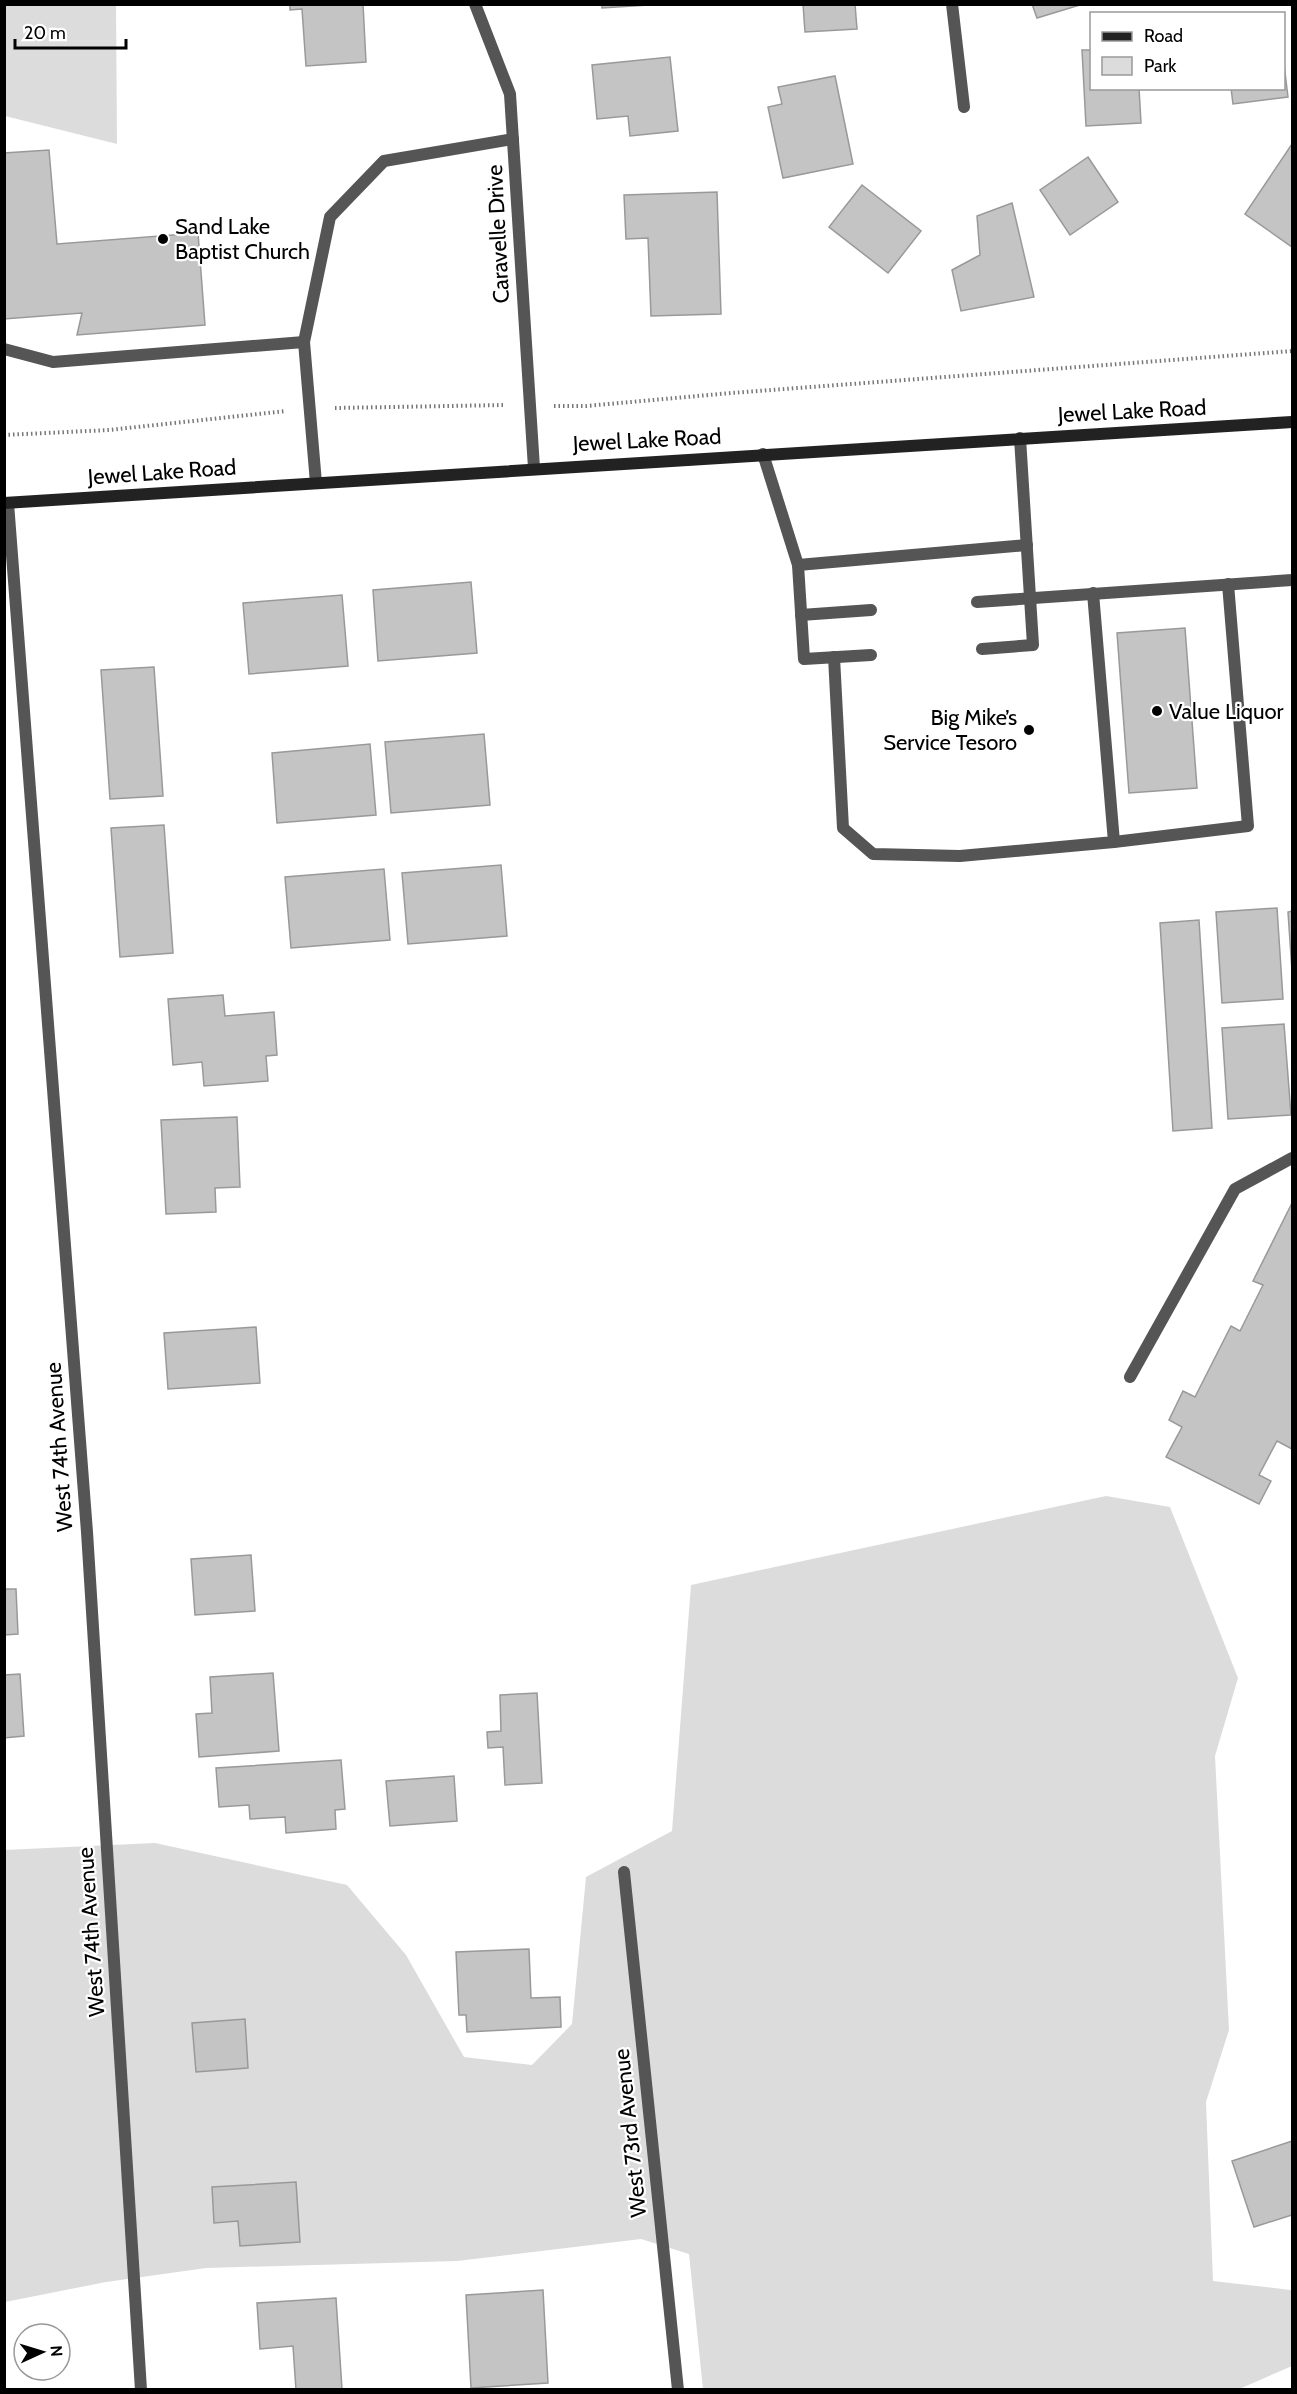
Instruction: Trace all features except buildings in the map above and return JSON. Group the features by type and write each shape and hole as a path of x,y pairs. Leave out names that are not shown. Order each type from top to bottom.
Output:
{"main road":[{"name":"Jewel Lake Road","path":"6,503 1293,422"}],"street":[{"name":"Caravelle Drive","path":"475,4 510,94 534,468"},
{"path":"952,4 964,107"},
{"path":"316,483 304,342 330,217 384,160 513,139"},
{"path":"4,349 53,362 304,342"},
{"path":"982,649 1033,645 1020,438"},
{"path":"763,454 798,565 804,659 871,655"},
{"name":"West 74th Avenue","path":"6,503 87,1532 141,2390"},
{"path":"798,565 1027,545"},
{"path":"977,602 1293,580"},
{"path":"834,657 843,828 873,855 960,856 1114,842 1248,826 1228,584"},
{"path":"1094,593 1114,842"},
{"path":"801,615 871,610"},
{"path":"1130,1377 1235,1189 1293,1158"},
{"name":"West 73rd Avenue","path":"624,1872 678,2390"}],"path":[{"path":"4,435 110,430 310,409 586,406 1293,351"}],"green space":[{"path":"4,5 116,5 117,144 5,116"},
{"path":"1106,1496 1170,1507 1238,1678 1215,1756 1229,2030 1206,2102 1213,2281 1291,2290 1292,2366 1237,2390 703,2389 689,2254 641,2239 457,2261 206,2268 106,2282 5,2302 4,1850 155,1843 347,1885 406,1955 464,2057 532,2065 572,2024 586,1877 672,1831 691,1585"}],"place":[{"name":"Sand Lake Baptist Church","path":"163,239"},
{"name":"Value Liquor","path":"1157,711"},
{"name":"Big Mike’s Service Tesoro","path":"1029,730"}]}
